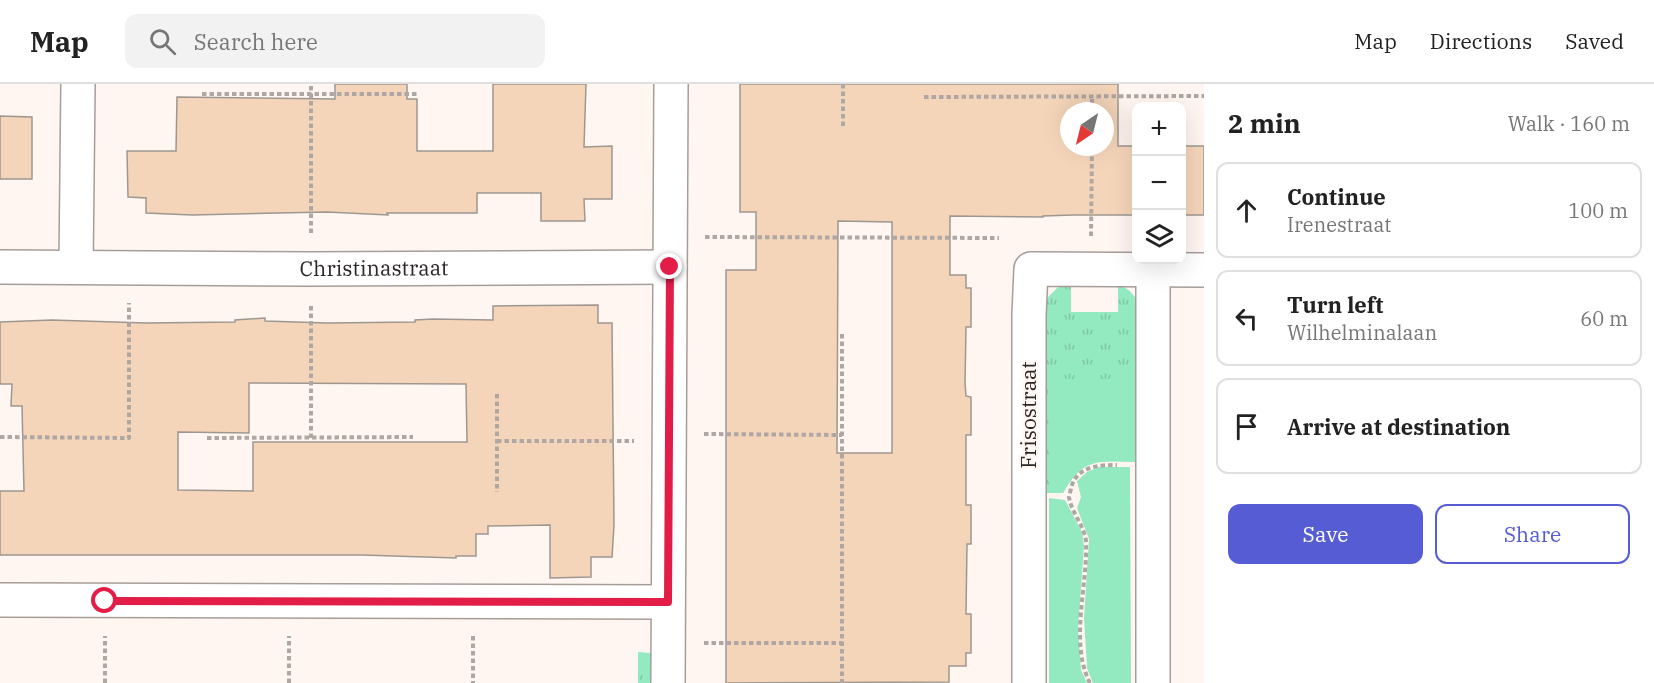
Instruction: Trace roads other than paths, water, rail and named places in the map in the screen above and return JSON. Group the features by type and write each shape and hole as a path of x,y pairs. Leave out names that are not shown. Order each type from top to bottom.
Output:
{"street":[{"path":"76,267 78,84"},
{"path":"668,683 671,84"},
{"name":"Christinastraat","path":"0,267 299,269 670,267"},
{"name":"Frisostraat","path":"1029,683 1031,269 1204,270"},
{"path":"1153,270 1153,683"},
{"path":"0,600 668,602"}]}
